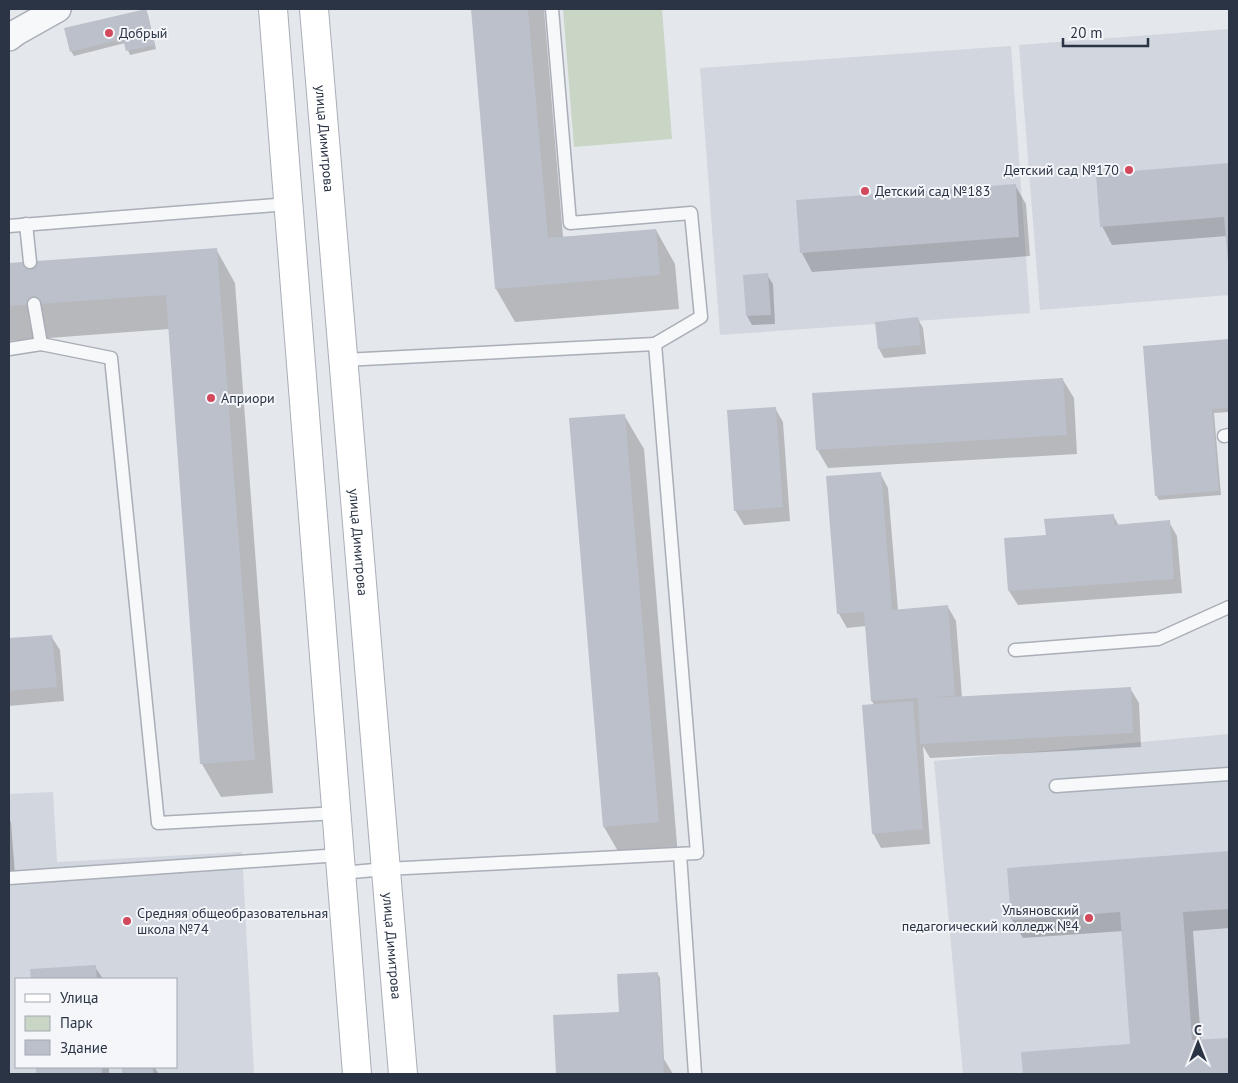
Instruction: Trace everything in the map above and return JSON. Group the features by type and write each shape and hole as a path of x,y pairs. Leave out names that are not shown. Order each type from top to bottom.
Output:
{"main road":[{"path":"273,9 357,1074"},
{"name":"улица Димитрова","path":"314,9 404,1074"},
{"path":"337,813 381,811"}],"street":[{"path":"9,38 58,9"}],"lane":[{"path":"344,360 655,344 701,317 691,213 570,223 552,9"},
{"path":"9,226 288,204"},
{"path":"26,224 30,262"},
{"path":"34,304 41,344"},
{"path":"9,349 41,344 111,358 158,823 337,813"},
{"path":"9,878 341,864 386,869 697,853 655,344"},
{"path":"1015,650 1158,639 1229,608"},
{"path":"1056,786 1229,774"},
{"path":"680,854 695,1074"}],"shaded area":[{"name":"Детский сад №170","path":"1229,29 1229,295 1040,310 1019,45"},
{"name":"Детский сад №183","path":"1011,46 1030,313 720,335 700,68"},
{"name":"Ульяновский педагогический колледж №4","path":"1229,734 1229,1074 963,1074 934,761"},
{"name":"Средняя общеобразовательная школа №74","path":"53,792 57,862 242,852 254,1074 9,1074 9,794"}],"green space":[{"path":"563,9 662,9 672,139 574,147"}],"building":[{"name":"Добрый","path":"146,9 155,45 126,51 123,39 70,52 64,28"},
{"path":"471,9 528,9 548,238 656,229 660,275 495,289"},
{"path":"1229,163 1229,262 1224,217 1100,227 1096,174"},
{"path":"1016,184 1019,237 800,253 796,200"},
{"path":"217,248 255,760 200,764 166,295 9,306 9,263"},
{"path":"768,273 771,315 746,316 743,275"},
{"path":"918,317 921,345 878,349 875,322"},
{"path":"1229,339 1229,408 1212,409 1219,491 1155,496 1143,346"},
{"path":"1063,378 1067,435 816,450 812,393"},
{"path":"776,407 783,507 734,511 727,410"},
{"path":"625,414 659,822 603,827 569,418"},
{"path":"881,472 892,610 948,605 955,695 933,698 1131,687 1133,733 920,744 918,698 871,701 864,612 837,614 826,476"},
{"path":"1114,514 1114,525 1170,520 1174,579 1008,591 1004,538 1046,535 1044,519"},
{"path":"52,635 57,687 9,691 9,638"},
{"path":"913,701 923,829 872,834 862,705"},
{"path":"1229,851 1229,909 1183,912 1192,1040 1229,1038 1229,1074 1023,1074 1021,1052 1130,1044 1120,912 1011,920 1007,868"},
{"path":"96,965 97,978 31,978 30,969"},
{"path":"658,972 664,1074 556,1074 553,1015 619,1012 617,974"},
{"path":"36,1068 102,1068 102,1074 36,1074"},
{"path":"122,1068 153,1068 153,1074 122,1074"}],"place":[{"name":"Добрый","path":"109,33"},
{"name":"Детский сад №170","path":"1129,170"},
{"name":"Детский сад №183","path":"865,191"},
{"name":"Априори","path":"211,398"},
{"name":"Ульяновский педагогический колледж №4","path":"1089,918"},
{"name":"Средняя общеобразовательная школа №74","path":"127,921"}]}
